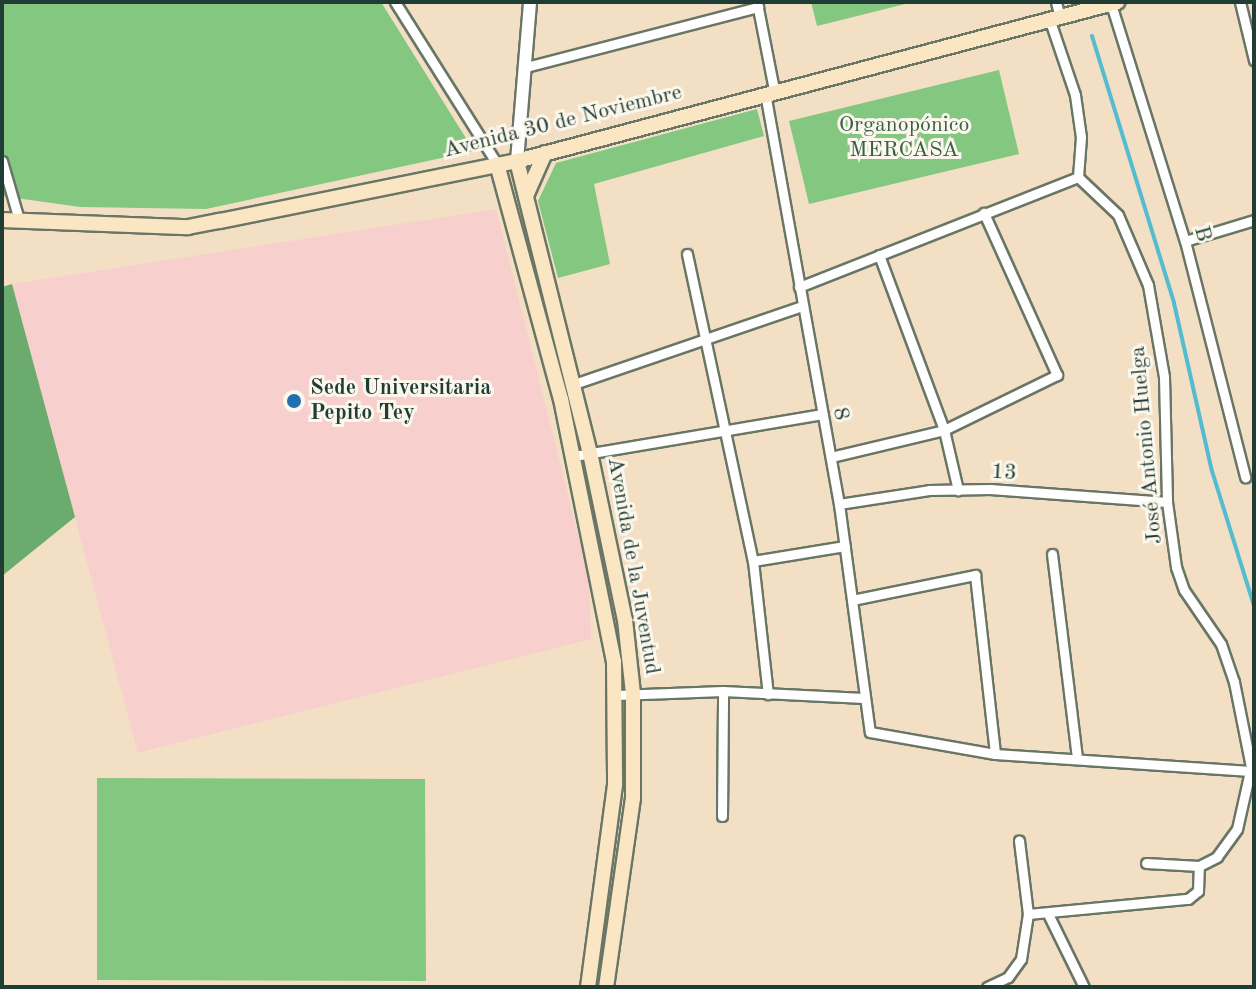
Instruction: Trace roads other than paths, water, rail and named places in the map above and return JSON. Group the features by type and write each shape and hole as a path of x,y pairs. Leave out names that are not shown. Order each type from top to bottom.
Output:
{"main road":[{"name":"Avenida 30 de Noviembre","path":"9,219 188,227 517,161 769,91 1114,3"},
{"path":"526,197 545,153"},
{"name":"Avenida de la Juventud","path":"517,161 590,453 625,620 633,694 633,798 606,987"},
{"name":"Avenida de la Juventud","path":"497,164 574,456 609,622 617,695 615,785 588,987"},
{"path":"471,170 503,188"},
{"path":"609,622 625,620"}],"street":[{"path":"395,2 497,164"},
{"path":"517,161 530,2"},
{"path":"799,287 1078,177 1081,137 1075,95 1055,19 1056,2"},
{"path":"1240,2 1254,60"},
{"name":"B","path":"1114,3 1185,241 1245,477"},
{"path":"526,67 758,5"},
{"name":"8","path":"758,5 802,306 839,504 865,722 880,737 995,754"},
{"path":"2,161 9,219"},
{"name":"José Antonio Huelga","path":"1078,177 1118,215 1148,285 1164,377 1167,502 1184,590 1221,644 1234,682 1254,782"},
{"path":"831,457 944,430 1057,375 984,213"},
{"path":"1185,241 1254,220"},
{"path":"687,254 753,561 768,694"},
{"path":"879,255 944,430 958,490"},
{"path":"574,384 706,342 802,306"},
{"path":"574,456 822,414"},
{"name":"13","path":"839,504 958,490 1167,502"},
{"path":"753,561 845,546"},
{"path":"1052,554 1077,758"},
{"path":"852,600 975,575 995,754 1250,771 1233,838 1217,857 1199,866 1146,863"},
{"path":"722,816 723,691"},
{"path":"617,695 723,691 864,698"},
{"path":"987,987 1008,977 1021,959 1028,914 1019,841"},
{"path":"1028,914 1049,916 1188,899 1198,891 1199,866"},
{"path":"1049,916 1084,987"}],"waterway":[{"path":"1092,36 1174,303 1212,471 1254,606"}],"place":[{"name":"Sede Universitaria Pepito Tey","path":"294,401"}],"park label":[{"name":"Organopónico MERCASA","path":"904,138"}]}
